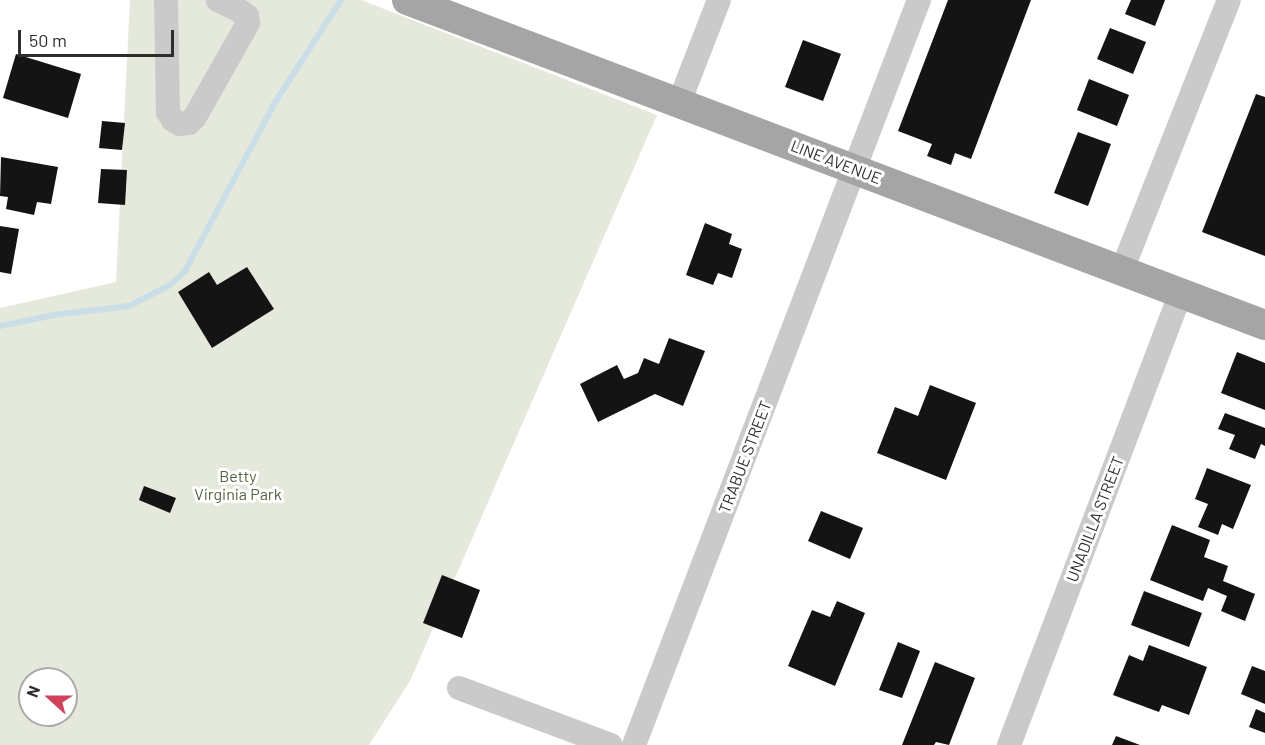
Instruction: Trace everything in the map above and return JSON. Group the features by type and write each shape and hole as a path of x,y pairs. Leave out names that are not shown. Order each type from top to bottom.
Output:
{"main road":[{"name":"LINE AVENUE","path":"407,0 1181,293 1264,321"}],"street":[{"path":"166,0 168,112 173,120 180,124 189,123 195,117 248,22 247,16 240,11 217,0"},
{"path":"679,103 719,0"},
{"name":"TRABUE STREET","path":"634,745 856,170 919,0"},
{"path":"1122,270 1229,0"},
{"name":"UNADILLA STREET","path":"1009,745 1181,293"},
{"path":"459,688 611,745"}],"green space":[{"name":"Betty Virginia Park","path":"130,0 361,0 657,115 410,681 369,745 0,745 0,308 116,282"}],"building":[{"path":"948,0 1031,0 971,159 955,153 951,165 927,156 932,144 898,131"},
{"path":"1131,0 1165,0 1155,26 1125,14"},
{"path":"1110,28 1146,42 1133,74 1097,59"},
{"path":"803,40 841,54 823,101 785,87"},
{"path":"16,54 81,74 68,118 3,98"},
{"path":"1089,79 1129,95 1117,126 1077,110"},
{"path":"1256,94 1265,97 1265,256 1202,232"},
{"path":"102,121 125,123 122,150 99,148"},
{"path":"1078,132 1111,144 1088,206 1054,193"},
{"path":"1,157 58,167 51,204 37,202 34,215 6,209 8,197 0,196"},
{"path":"101,169 127,170 125,205 98,203"},
{"path":"705,223 732,234 729,244 742,249 732,278 718,273 713,285 686,275"},
{"path":"0,226 19,229 11,274 0,272"},
{"path":"247,267 274,309 212,348 178,292 209,272 217,285"},
{"path":"669,338 705,351 683,406 655,394 598,422 580,384 617,365 624,379 638,373 644,358 659,364"},
{"path":"1237,352 1265,363 1265,410 1221,393"},
{"path":"930,385 976,403 946,480 877,453 895,407 918,416"},
{"path":"1225,413 1265,428 1265,446 1261,444 1255,459 1229,449 1235,435 1218,429"},
{"path":"1207,468 1251,485 1233,529 1222,524 1218,535 1198,527 1208,504 1195,499"},
{"path":"144,486 176,498 170,513 139,500"},
{"path":"821,511 863,528 850,559 808,541"},
{"path":"1172,525 1210,540 1204,557 1228,566 1223,581 1255,594 1245,621 1221,611 1227,596 1208,588 1203,601 1150,580"},
{"path":"442,575 480,590 462,638 423,623"},
{"path":"1144,591 1202,613 1189,647 1131,625"},
{"path":"837,601 865,613 835,686 788,666 812,610 830,617"},
{"path":"898,642 920,651 902,698 879,690"},
{"path":"1149,645 1207,667 1189,715 1162,705 1159,712 1113,695 1129,655 1143,661"},
{"path":"935,662 975,678 949,745 936,742 934,745 902,745"},
{"path":"1252,666 1265,671 1265,704 1241,694"},
{"path":"1256,709 1265,713 1265,733 1249,727"},
{"path":"1116,736 1140,745 1112,745"}],"waterway":[{"path":"0,326 54,315 129,306 170,285 185,271 274,104 341,0"}]}
